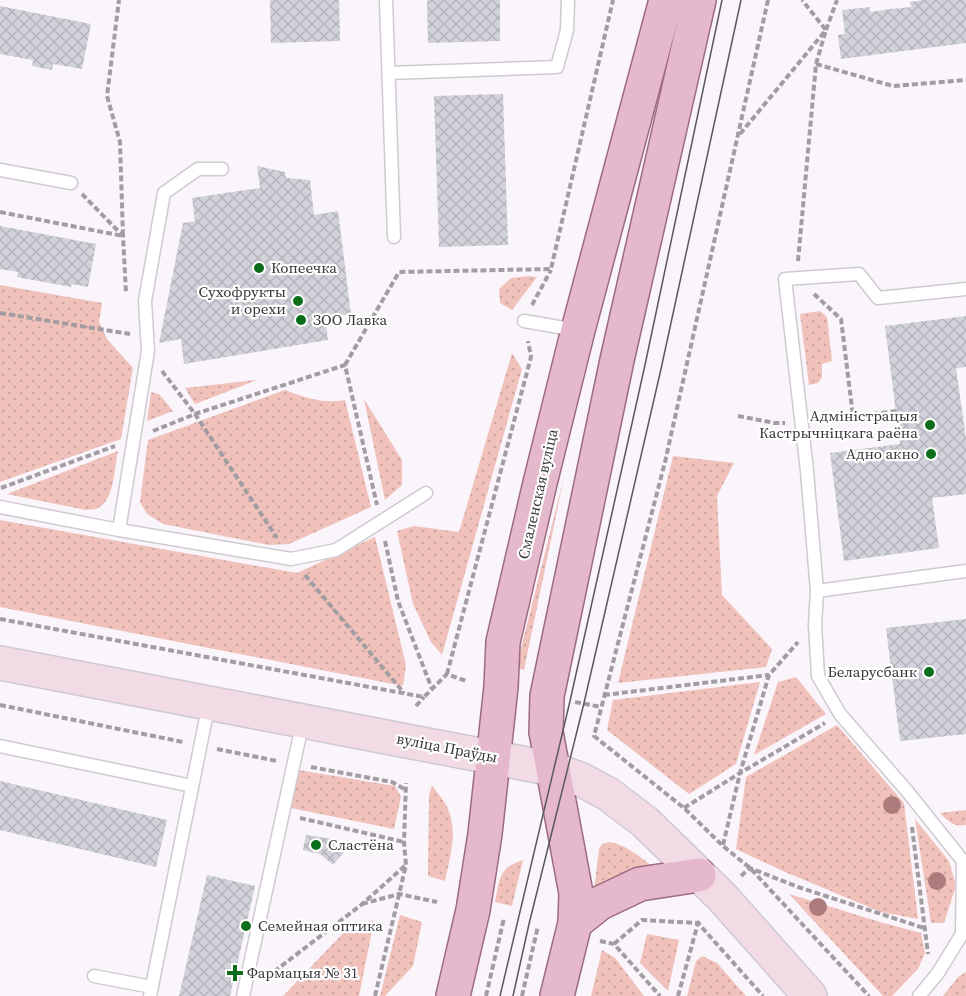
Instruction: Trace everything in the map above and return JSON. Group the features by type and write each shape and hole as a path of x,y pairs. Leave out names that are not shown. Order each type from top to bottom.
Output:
{"main road":[{"name":"Смаленская вуліца","path":"453,996 473,910 485,834 501,687 503,642 578,330 666,0"},
{"path":"584,931 546,732 547,696 617,360 699,0"},
{"name":"вуліца Праўды","path":"0,663 553,769 582,780 608,794 645,822 733,908 810,996"},
{"path":"557,996 584,931 600,903 640,884 699,875"}],"lane":[{"path":"386,0 394,237"},
{"path":"389,72 557,68 567,30 568,0"},
{"path":"119,530 148,351 145,301 164,194 198,170 222,169"},
{"path":"0,170 70,183"},
{"path":"919,996 938,973 964,934 965,859 840,714 818,676 815,625 817,591 807,471 785,279 859,274 878,298 966,288"},
{"path":"524,321 578,330"},
{"path":"0,507 291,559 336,550 426,493"},
{"path":"817,591 966,571"},
{"path":"94,976 151,992 209,702"},
{"path":"243,996 303,720"},
{"path":"0,746 192,786"}],"path":[{"path":"120,0 107,96 120,142 126,299"},
{"path":"416,706 447,674 531,357 524,321 551,269 613,0"},
{"path":"768,0 665,462 594,736 684,808 723,846 750,868 868,996"},
{"path":"802,0 826,30"},
{"path":"837,0 816,64 797,278 841,320 853,416"},
{"path":"738,136 826,30"},
{"path":"816,64 893,86 966,80"},
{"path":"70,183 123,236"},
{"path":"0,212 123,236"},
{"path":"0,488 133,440 195,414 345,365 399,272 551,269"},
{"path":"0,313 137,335"},
{"path":"345,365 398,601 432,689"},
{"path":"827,420 896,411"},
{"path":"738,416 775,423"},
{"path":"0,619 424,697"},
{"path":"723,846 740,773 769,675 815,625"},
{"path":"447,674 466,681"},
{"path":"604,695 769,675"},
{"path":"570,701 601,707"},
{"path":"684,808 840,714"},
{"path":"375,996 406,865 404,842 406,783"},
{"path":"907,791 932,980"},
{"path":"282,813 404,842"},
{"path":"243,996 361,904 406,865"},
{"path":"750,868 798,887 925,928"},
{"path":"737,881 750,868"},
{"path":"361,904 399,894 437,902"},
{"path":"486,996 504,918"},
{"path":"614,944 642,920 699,922 763,996"},
{"path":"678,996 699,922"},
{"path":"522,996 538,926"},
{"path":"584,931 614,944 660,996"}],"shaded area":[{"path":"537,277 512,310 500,303 499,289 511,278"},
{"path":"0,285 102,303 99,322 107,339 133,368 121,439 0,482"},
{"path":"820,311 827,317 832,361 822,364 822,377 818,383 809,385 800,314"},
{"path":"512,353 522,369 442,655 431,642 413,604 397,531 414,526 459,532"},
{"path":"257,380 195,404 185,388"},
{"path":"285,390 315,400 345,400 371,507 289,544 269,545 163,524 147,514 140,502 148,440"},
{"path":"151,392 159,394 173,411 147,421"},
{"path":"364,399 402,460 402,485 385,500"},
{"path":"118,451 110,492 107,499 96,509 86,510 7,494"},
{"path":"673,456 734,463 717,496 722,595 772,649 766,667 618,683"},
{"path":"564,477 524,670 516,668"},
{"path":"0,520 297,573 375,537 406,665 403,686 0,607"},
{"path":"796,677 826,714 754,755 778,682"},
{"path":"760,682 736,764 689,794 607,730 613,700"},
{"path":"837,725 904,803 918,919 881,912 736,849 746,777"},
{"path":"299,770 395,786 401,797 394,829 291,808"},
{"path":"432,785 447,806 451,818 453,836 445,881 428,876 429,795"},
{"path":"966,810 966,825 952,823 940,813"},
{"path":"915,819 949,861 956,886 944,923 931,923"},
{"path":"610,842 628,849 653,867 622,875 594,890 599,849 602,844"},
{"path":"523,860 512,906 495,902 499,881 504,871"},
{"path":"789,894 921,933 925,953 918,969 892,996 883,996"},
{"path":"400,915 422,922 413,966 385,996 380,996"},
{"path":"374,921 359,996 283,996 352,924"},
{"path":"647,934 679,940 668,991 640,963"},
{"path":"602,950 615,958 644,996 591,996"},
{"path":"702,956 717,963 746,996 687,996 696,961"},
{"path":"966,972 966,996 943,996 958,977"}],"building":[{"path":"270,0 339,0 340,41 271,43"},
{"path":"427,0 500,0 500,41 428,43"},
{"path":"966,0 966,43 841,59 838,35 845,34 842,10 870,7 870,12 911,7 910,2"},
{"path":"0,6 91,24 82,69 53,64 52,70 32,66 33,60 0,54"},
{"path":"503,94 508,245 439,247 434,96"},
{"name":"Копеечка","path":"257,166 285,172 286,178 310,180 314,215 338,211 351,314 325,317 328,340 184,364 181,339 159,343 183,223 195,221 192,198 260,188"},
{"path":"0,226 96,244 88,287 72,284 71,287 17,277 18,272 0,269"},
{"name":"Адміністрацыя Кастрычніцкага раёна","path":"966,316 966,367 956,368 966,439 966,494 932,498 939,548 844,561 830,453 900,444 885,326"},
{"name":"Беларусбанк","path":"966,619 966,734 900,741 886,628"},
{"path":"0,781 167,820 156,867 0,830"},
{"path":"306,835 333,839 346,850 333,865 320,854 303,850"},
{"path":"207,875 255,886 230,996 179,996"}],"tram line":[{"path":"500,996 570,701 645,365 722,0"},
{"path":"513,996 661,369 741,0"}],"place":[{"name":"Копеечка","path":"259,268"},
{"name":"Сухофрукты и орехи","path":"298,301"},
{"name":"ЗОО Лавка","path":"301,320"},
{"name":"Адміністрацыя Кастрычніцкага раёна","path":"930,425"},
{"name":"Адно акно","path":"931,454"},
{"name":"Беларусбанк","path":"929,672"},
{"name":"Сластёна","path":"316,845"},
{"name":"Семейная оптика","path":"246,926"},
{"name":"Фармацыя № 31","path":"235,973"}]}
